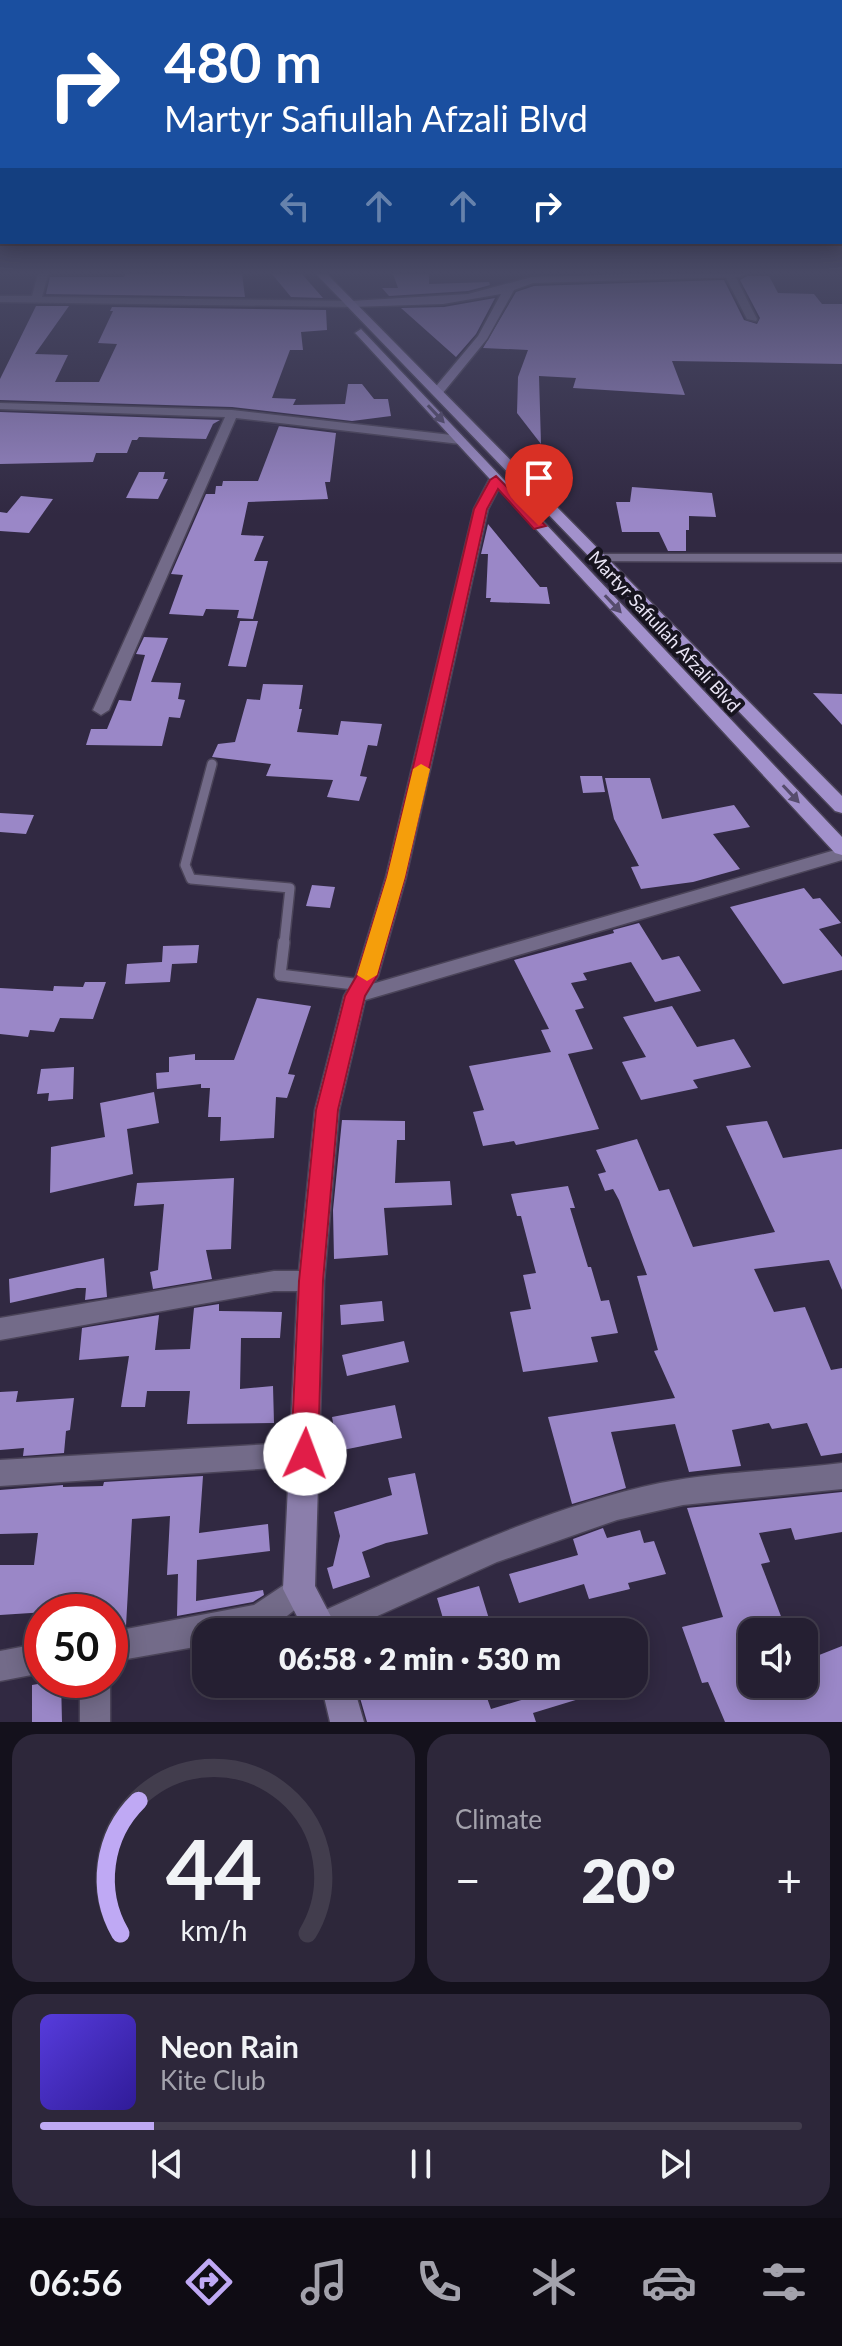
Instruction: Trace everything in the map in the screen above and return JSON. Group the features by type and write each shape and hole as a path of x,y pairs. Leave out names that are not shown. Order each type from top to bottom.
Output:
{"main road":[{"name":"Martyr Safiullah Afzali Blvd","path":"381,354 842,852"},
{"name":"Martyr Safiullah Afzali Blvd","path":"401,354 842,807"},
{"path":"438,391 469,354"},
{"path":"316,1618 299,1589 311,1281 327,1110 359,990 396,877 481,509 496,480"},
{"path":"754,755 790,753"},
{"path":"341,1698 347,1722"}],"street":[{"path":"0,406 232,414 460,440"},
{"path":"101,710 232,414"},
{"path":"600,558 842,558"},
{"path":"359,990 842,852"},
{"path":"0,1329 274,1281 311,1281"},
{"path":"0,1473 305,1454"},
{"path":"345,1618 451,1565 580,1517 662,1496 842,1476"},
{"path":"128,1644 261,1618 299,1589"},
{"path":"0,1666 24,1661"},
{"path":"95,1698 95,1722"}],"lane":[{"path":"212,764 185,865 191,879 290,888 280,975 359,990"}],"building":[{"path":"12,354 68,355 55,382 99,382 112,354 288,354 272,398 296,399 293,405 345,404 348,384 362,384 374,399 388,399 391,416 352,421 232,407 0,400 0,379"},
{"path":"526,354 842,354 842,364 672,361 685,395 573,388 576,378 539,376 541,444 517,413 518,377"},
{"path":"0,412 220,420 213,424 206,439 139,437 132,440 127,453 96,453 93,462 0,464"},
{"path":"279,426 336,433 330,482 325,482 328,499 248,502 241,535 264,536 254,561 268,561 253,619 237,618 239,610 206,609 203,616 169,614 183,575 171,574 206,494 215,494 216,486 222,486 223,481 258,481"},
{"path":"139,472 165,472 163,479 168,479 158,499 126,498"},
{"path":"632,487 712,493 716,517 689,516 686,551 668,551 659,532 622,532 616,502 630,502"},
{"path":"21,496 53,499 29,533 0,531 0,512 7,513"},
{"path":"488,524 540,587 547,587 550,604 490,602 491,598 486,598 488,554 481,554"},
{"path":"240,621 258,621 246,667 228,666"},
{"path":"144,637 168,638 151,682 181,683 178,699 185,700 180,718 169,717 162,746 86,745 91,729 107,729 119,700 131,701 145,655 136,654"},
{"path":"263,684 303,685 297,732 338,735 341,721 382,724 377,746 368,745 360,776 367,777 359,801 327,797 333,780 266,776 271,764 212,757 218,744 235,742 247,699 260,700"},
{"path":"813,693 842,694 842,725"},
{"path":"580,776 602,776 605,792 583,793"},
{"path":"605,778 650,778 662,819 734,805 750,827 713,834 740,869 693,882 641,889 631,867 639,866 614,819"},
{"path":"0,813 34,815 26,834 0,832"},
{"path":"312,885 335,887 330,908 306,906"},
{"path":"804,888 813,899 820,898 841,923 819,929 842,957 842,970 783,984 730,907"},
{"path":"639,923 662,960 679,956 701,991 655,1002 631,962 583,973 587,980 571,983 584,1008 575,1010 593,1049 568,1054 599,1129 516,1145 514,1141 483,1146 473,1112 484,1110 469,1066 551,1052 541,1030 549,1029 514,960 614,933 613,930"},
{"path":"199,945 197,963 172,964 170,982 125,984 127,964 162,962 163,946"},
{"path":"85,982 106,982 93,1019 60,1018 54,1032 30,1030 28,1037 0,1034 0,988 53,991 54,986 83,987"},
{"path":"257,998 311,1006 288,1074 295,1075 287,1098 276,1097 274,1138 220,1141 221,1117 208,1117 210,1088 201,1088 201,1084 157,1089 156,1073 169,1072 169,1057 195,1054 195,1060 234,1060"},
{"path":"672,1006 697,1047 734,1039 751,1067 693,1080 698,1088 641,1100 622,1062 646,1057 623,1017"},
{"path":"74,1067 73,1099 48,1101 49,1093 37,1094 41,1069"},
{"path":"154,1092 159,1123 127,1129 133,1174 50,1193 51,1147 105,1137 100,1103"},
{"path":"342,1120 405,1121 405,1140 397,1140 395,1183 450,1181 452,1205 384,1208 388,1255 334,1259 333,1210"},
{"path":"767,1121 783,1158 842,1149 842,1290 829,1260 754,1269 774,1312 805,1307 831,1370 842,1368 842,1453 821,1456 807,1423 772,1429 769,1423 732,1430 741,1466 689,1472 675,1424 611,1432 626,1488 572,1504 548,1417 675,1398 654,1351 658,1350 637,1276 647,1275 619,1200 613,1189 605,1191 598,1174 606,1172 596,1150 637,1139 659,1191 669,1189 693,1247 775,1232 726,1126"},
{"path":"234,1178 231,1249 206,1250 212,1279 153,1289 150,1272 158,1270 164,1204 134,1206 137,1183"},
{"path":"568,1186 575,1208 570,1208 588,1267 591,1267 601,1301 609,1300 618,1333 591,1337 598,1362 523,1372 510,1312 531,1309 523,1275 536,1273 521,1216 517,1216 511,1194"},
{"path":"104,1258 107,1297 85,1300 86,1288 77,1288 10,1303 9,1279"},
{"path":"382,1301 384,1321 341,1325 340,1305"},
{"path":"219,1304 219,1311 282,1312 280,1338 241,1338 240,1389 273,1386 274,1423 187,1424 190,1391 147,1391 145,1407 121,1407 129,1356 79,1360 82,1328 159,1315 155,1350 190,1349 194,1308"},
{"path":"404,1341 409,1362 347,1376 342,1355"},
{"path":"18,1391 16,1402 74,1398 64,1453 23,1456 24,1448 0,1450 0,1392"},
{"path":"395,1405 402,1438 338,1451 332,1417"},
{"path":"415,1473 428,1534 362,1552 370,1577 333,1589 327,1568 333,1566 340,1536 334,1512 392,1495 388,1478"},
{"path":"203,1476 199,1533 268,1524 270,1551 197,1560 196,1601 263,1590 264,1595 253,1602 177,1616 178,1574 167,1575 170,1516 132,1519 128,1594 24,1594 24,1613 0,1615 0,1565 34,1565 38,1533 0,1534 0,1490 63,1485 103,1486 104,1482"},
{"path":"842,1492 842,1532 795,1540 791,1528 759,1533 770,1562 761,1564 782,1618 738,1618 738,1698 818,1698 818,1655 842,1646 842,1722 725,1722 708,1682 702,1683 682,1627 723,1617 687,1508"},
{"path":"603,1528 607,1538 640,1530 644,1543 654,1541 666,1574 628,1583 630,1589 589,1599 584,1584 519,1603 509,1574 578,1555 573,1539"},
{"path":"479,1586 489,1618 443,1618 437,1598"},
{"path":"32,1698 61,1698 62,1722 32,1722"},
{"path":"360,1698 487,1698 491,1709 528,1698 582,1698 533,1713 536,1722 367,1722"}],"slow traffic":[{"path":"367,975 396,877 421,769"}],"route":[{"path":"305,1454 311,1281 327,1110 355,996 364,985 396,877 481,509 496,480 539,526"}]}
